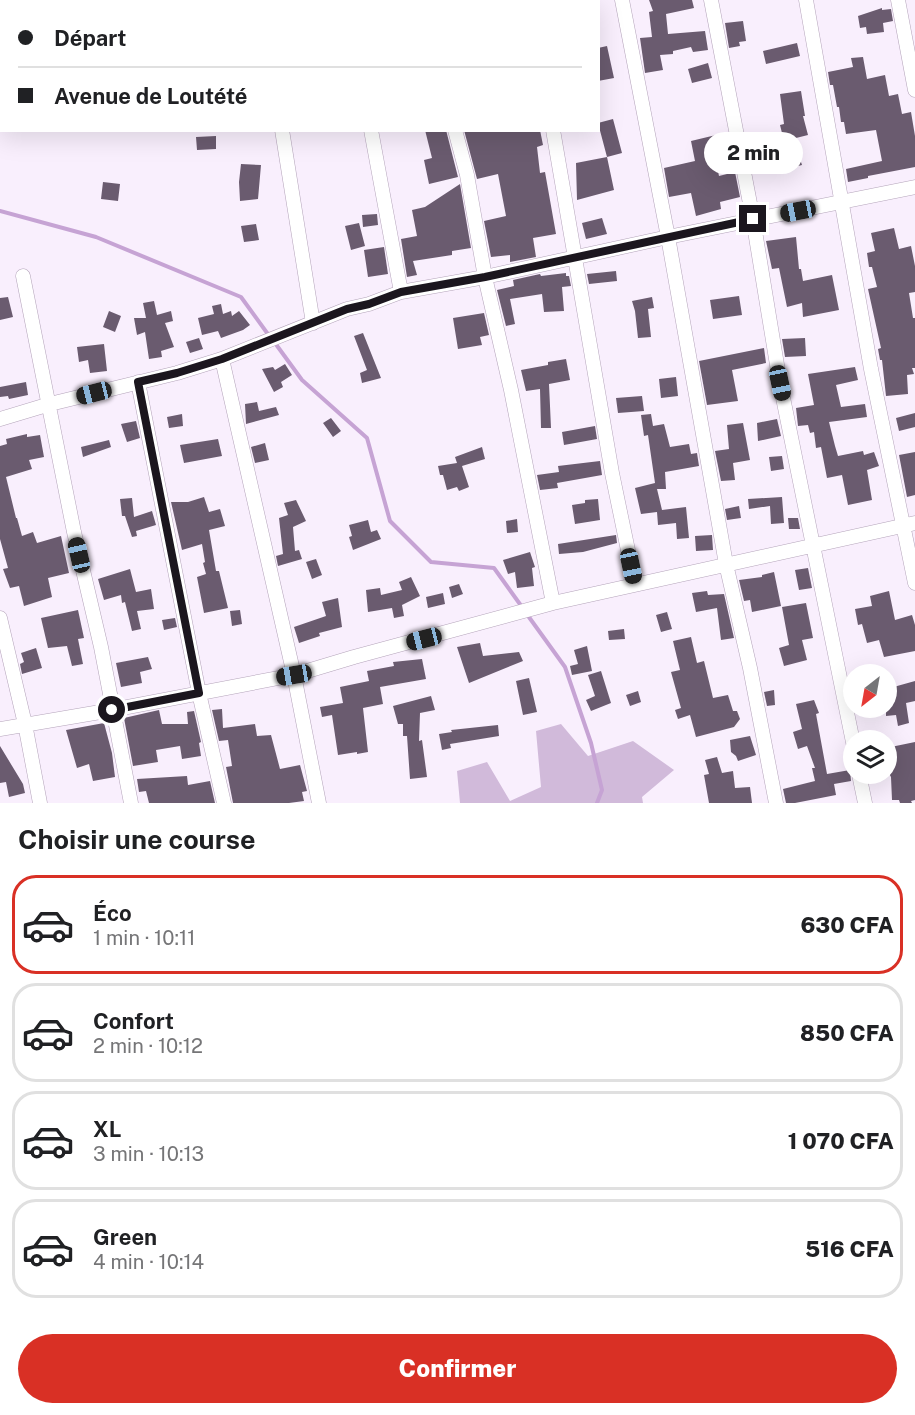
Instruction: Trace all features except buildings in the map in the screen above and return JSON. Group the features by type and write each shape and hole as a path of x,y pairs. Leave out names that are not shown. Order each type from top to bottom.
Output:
{"street":[{"path":"622,0 668,237 726,564 750,668 776,803"},
{"path":"711,0 753,219 780,383 851,730"},
{"path":"806,0 871,369 909,524 915,583"},
{"path":"898,0 915,90"},
{"path":"282,132 313,323"},
{"path":"371,132 401,292"},
{"path":"456,132 469,183 485,277 511,390 553,603"},
{"path":"553,132 612,473 635,584"},
{"path":"0,419 222,359 347,309 369,304 401,292 485,277 574,256 915,187"},
{"path":"23,276 74,532 101,647 132,803"},
{"path":"222,359 294,675 319,803"},
{"path":"138,382 199,693 224,803"},
{"path":"0,729 294,675 553,603 909,524"},
{"path":"0,618 26,724 40,803"},
{"path":"861,784 865,803"}],"shaded area":[{"path":"561,724 588,756 633,741 674,770 642,797 643,803 460,803 457,771 487,762 510,801 541,787 536,731"}],"waterway":[{"path":"0,211 96,237 241,297 270,337"},
{"path":"275,343 302,380 367,438 390,521 431,562 494,568 522,607"},
{"path":"526,613 565,667 591,743 602,790 597,803"}],"route":[{"path":"112,710 199,693 138,382 222,359 347,309 369,304 401,292 485,277 753,219"}]}
